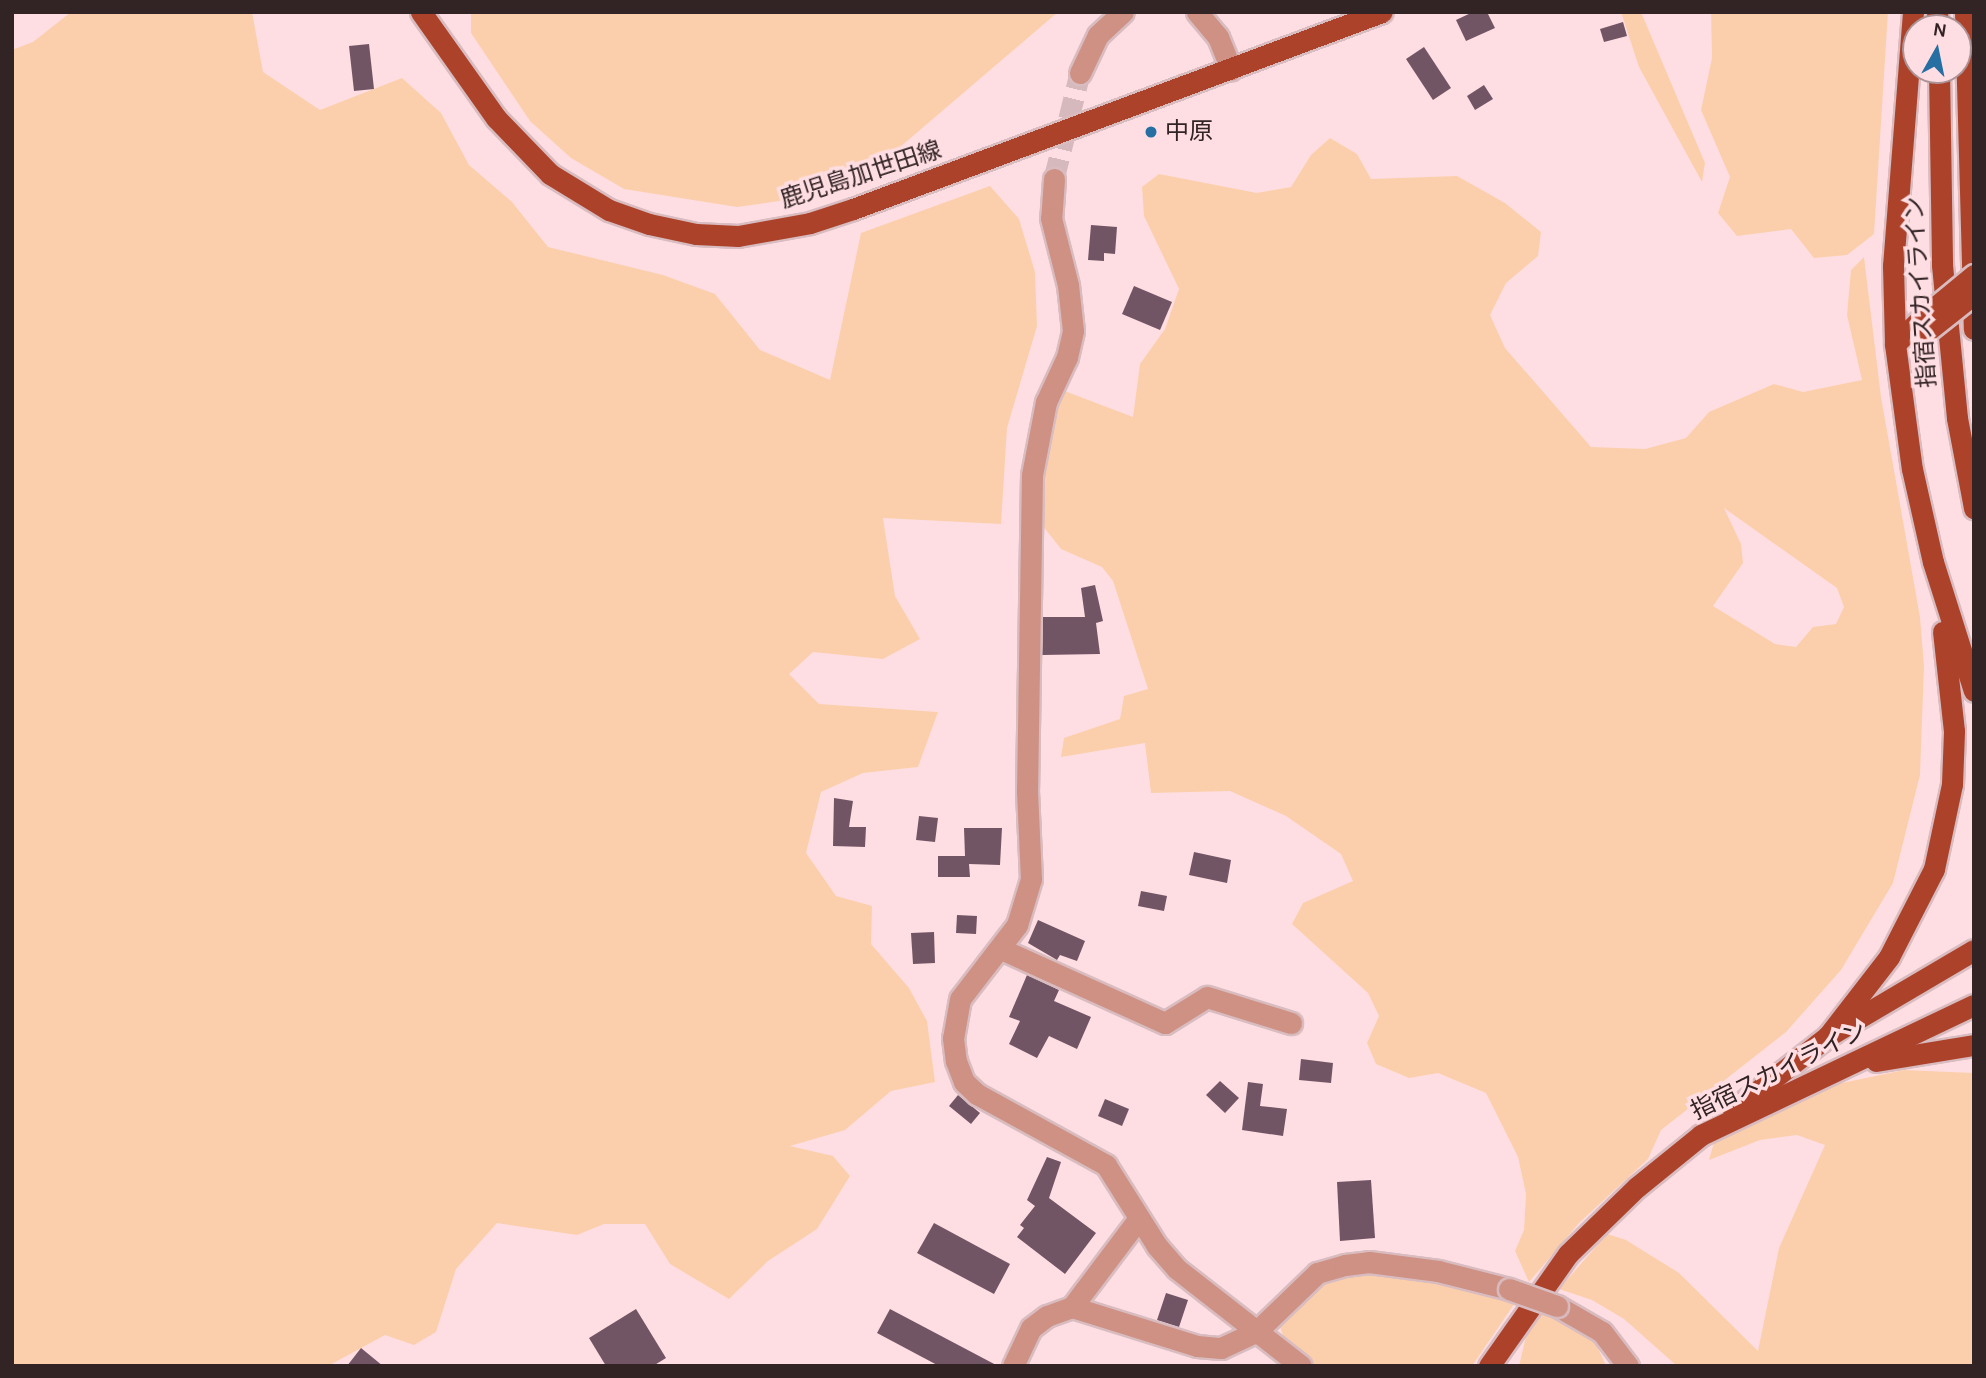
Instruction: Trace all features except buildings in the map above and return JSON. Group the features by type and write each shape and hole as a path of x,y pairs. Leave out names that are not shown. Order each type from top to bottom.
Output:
{"main road":[{"name":"鹿児島加世田線","path":"421,12 496,118 550,174 609,210 696,234 738,236 810,223 1231,70 1382,12"},
{"path":"1828,1036 1871,984 1914,913 1934,869 1946,821 1954,731 1950,669 1933,562 1912,469 1895,344 1893,266 1913,12"},
{"name":"指宿スカイライン","path":"1965,12 1974,329"},
{"name":"指宿スカイライン","path":"1939,84 1942,265 1957,418 1974,508"},
{"path":"1922,326 1974,275"},
{"path":"1895,344 1974,294"},
{"path":"1933,562 1974,691"},
{"path":"1701,1135 1828,1036 1974,950"},
{"name":"指宿スカイライン","path":"1489,1366 1568,1254 1637,1187 1701,1135 1974,1005"},
{"path":"1846,1066 1974,1045"}],"street":[{"path":"1080,73 1098,35 1123,12"},
{"path":"1197,12 1218,37 1231,70"},
{"path":"1054,180 1051,218 1068,285 1073,331 1067,357 1046,402 1032,475 1027,791 1031,879 1025,909 1001,949 960,999 955,1016 956,1061 964,1082 977,1094 1106,1165 1139,1218 1177,1269 1301,1366"},
{"path":"1001,949 1165,1023 1177,1019 1195,1000 1207,997 1291,1023"},
{"path":"1013,1366 1031,1328 1047,1316 1072,1307 1139,1218"},
{"path":"1072,1307 1196,1346 1221,1348 1256,1332 1317,1273 1369,1262 1438,1271 1509,1289 1557,1306 1602,1332 1628,1366"}],"shaded area":[{"path":"71,12 252,12 263,72 320,110 402,78 441,113 469,165 512,202 548,247 663,275 715,294 760,350 830,380 861,233 990,186 1019,219 1035,272 1037,326 1007,428 1001,524 883,518 895,596 920,639 883,659 813,652 789,674 819,704 938,712 918,767 863,773 821,792 806,853 836,896 872,906 871,944 909,988 927,1021 935,1082 891,1091 845,1130 790,1146 833,1156 850,1176 817,1229 768,1261 729,1299 670,1264 645,1224 604,1224 577,1235 497,1223 456,1269 436,1332 414,1345 385,1335 328,1366 12,1366 12,50 33,42"},
{"path":"471,12 1058,12 865,177 800,198 737,207 624,189 571,158 530,121 471,33"},
{"path":"1621,12 1641,12 1705,163 1702,182 1639,67"},
{"path":"1711,12 1888,12 1874,234 1847,255 1814,258 1791,229 1737,236 1718,213 1730,177 1701,110 1712,58"},
{"path":"1330,138 1357,154 1371,179 1457,176 1505,203 1541,232 1538,256 1506,283 1490,315 1505,348 1591,447 1645,449 1686,438 1709,412 1774,384 1803,392 1862,380 1847,315 1851,270 1864,257 1881,397 1920,617 1924,666 1920,775 1893,883 1841,970 1786,1032 1661,1130 1648,1159 1579,1223 1529,1282 1515,1251 1524,1230 1526,1194 1518,1157 1486,1093 1438,1073 1409,1078 1376,1064 1367,1043 1379,1016 1368,993 1292,924 1303,903 1353,881 1341,854 1286,816 1230,791 1151,793 1145,743 1061,757 1064,738 1120,719 1124,696 1148,689 1113,581 1102,567 1061,549 1039,521 1045,445 1062,390 1133,417 1140,364 1165,329 1179,289 1144,216 1142,187 1159,174 1257,193 1291,187 1311,155","holes":["1724,508 1837,588 1844,607 1836,624 1813,627 1796,647 1775,644 1713,606 1743,563 1741,544"]},
{"path":"1904,1070 1974,1073 1974,1366 1677,1366 1624,1319 1592,1300 1559,1289 1607,1234 1626,1240 1679,1273 1758,1351 1779,1248 1825,1145 1797,1135 1760,1140 1709,1160 1716,1135 1785,1095"},
{"path":"1368,1269 1423,1277 1519,1297 1472,1366 1316,1366 1285,1341 1279,1324 1322,1275"},
{"path":"1542,1306 1568,1317 1595,1341 1606,1366 1519,1366 1529,1324"}],"tunnel":[{"path":"1054,179 1080,73"}],"place":[{"name":"中原","path":"1151,132"}]}
